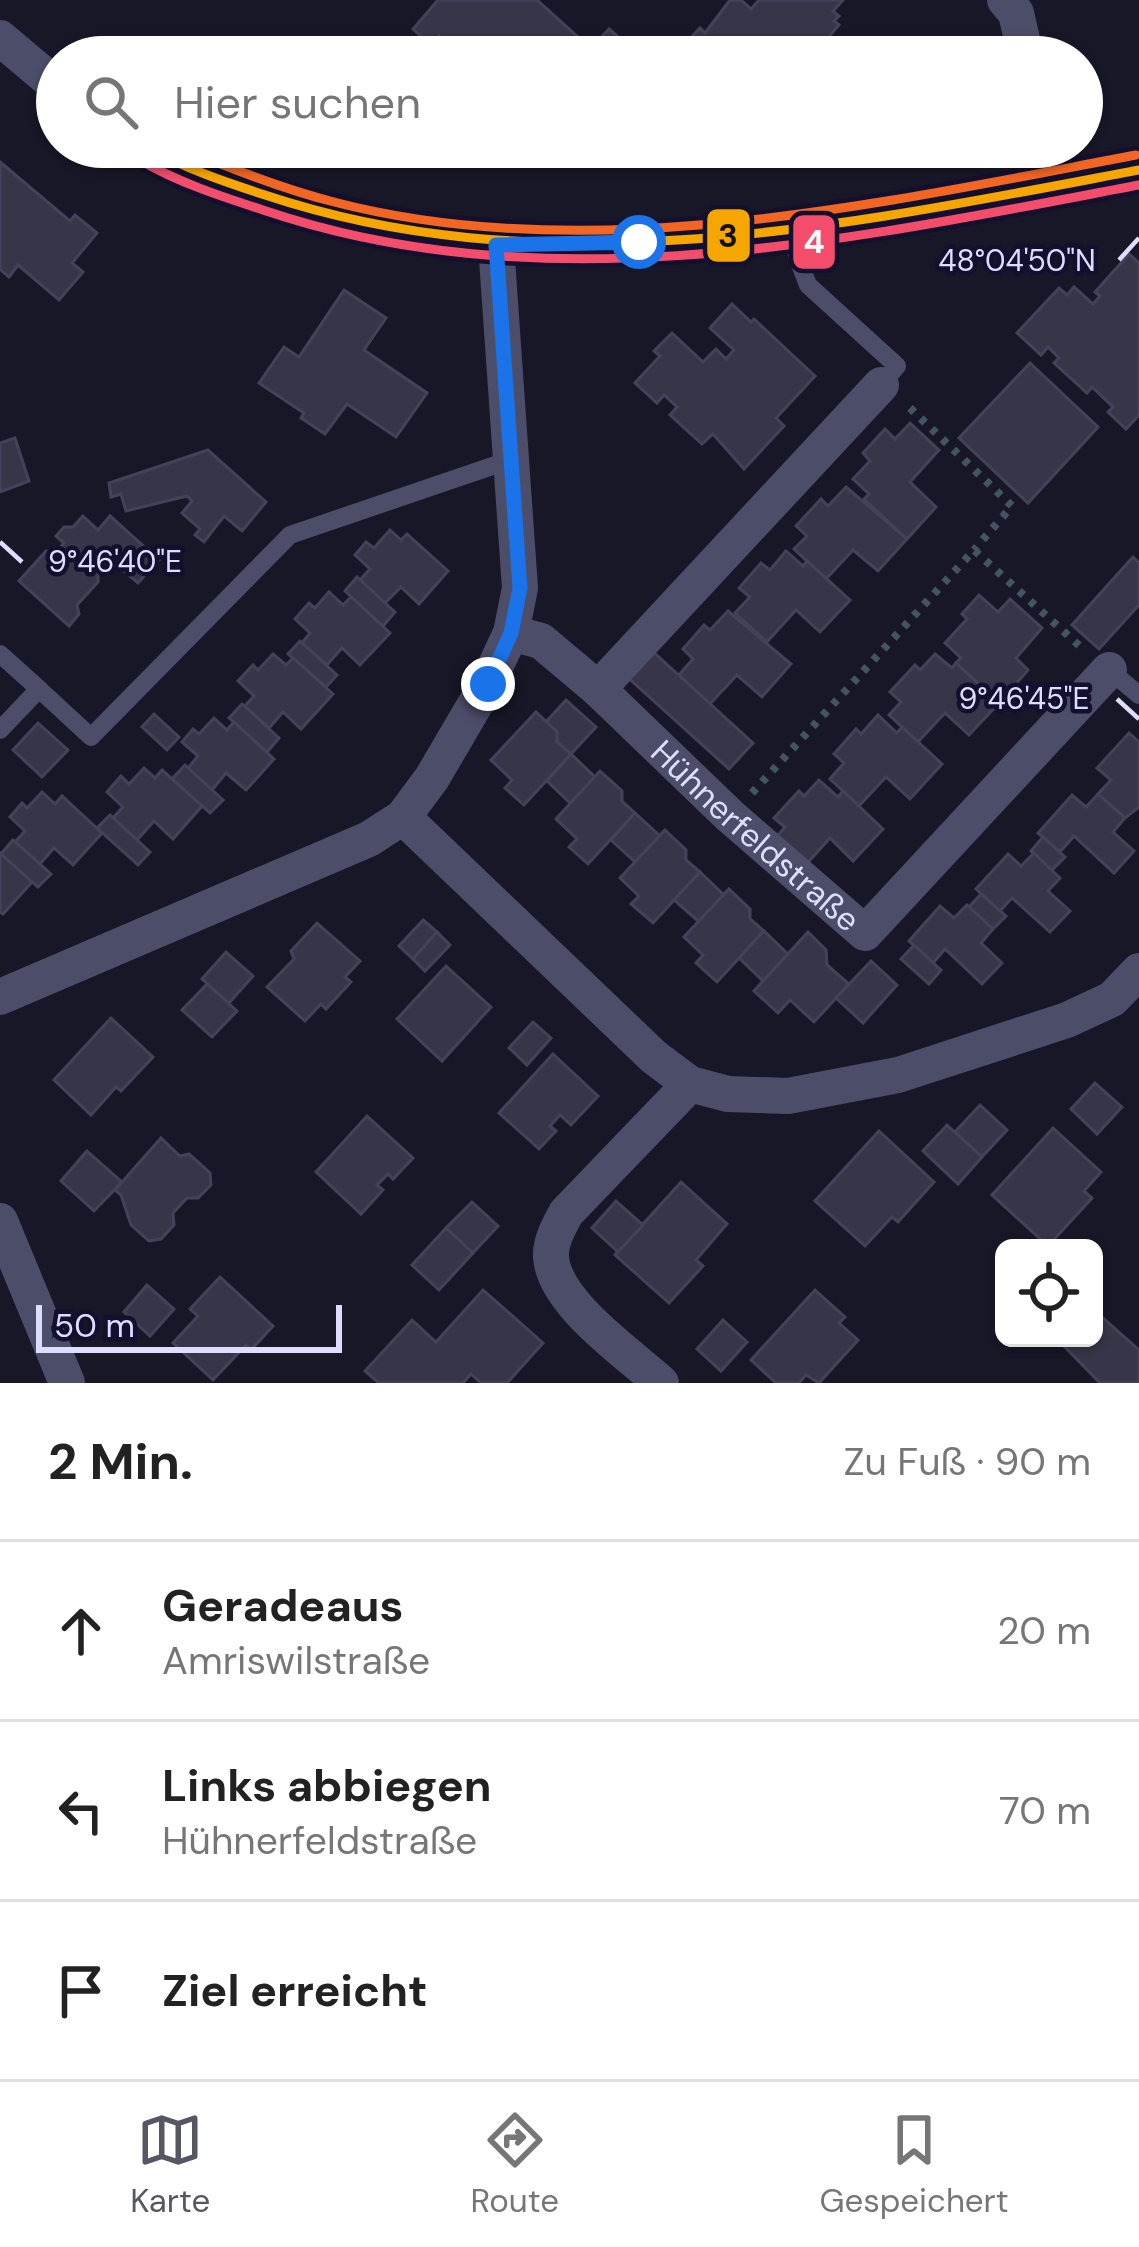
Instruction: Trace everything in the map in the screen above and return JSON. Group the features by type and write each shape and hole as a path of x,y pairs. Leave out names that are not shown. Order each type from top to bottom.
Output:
{"street":[{"path":"1005,0 1016,14 1021,36"},
{"path":"0,38 36,68"},
{"path":"194,168 268,201 371,229 496,245 639,242 793,228 1139,170"},
{"path":"1052,168 1056,185"},
{"path":"0,997 369,839 403,817 432,778 488,684 511,633 520,588 496,245"},
{"path":"598,689 881,385"},
{"name":"Hühnerfeldstraße","path":"511,633 541,641 598,689 730,816 865,933 1109,670"},
{"path":"403,817 654,1057 690,1084 728,1094 788,1096 898,1075 1067,1020 1112,999 1139,971"},
{"path":"661,1383 574,1305 555,1276 551,1255 554,1234 566,1213 690,1084"},
{"path":"0,1221 67,1383"}],"lane":[{"path":"793,228 808,285 897,366 881,385"},
{"path":"0,654 91,737 290,535 513,459"},
{"path":"1109,670 1139,695"},
{"path":"0,730 39,688"}],"path":[{"path":"730,816 1012,506 881,385"},
{"path":"974,550 1109,670"}],"building":[{"path":"438,0 537,0 577,36 421,36 413,29"},
{"path":"730,0 741,0 751,9 759,0 843,0 833,11 839,25 830,36 692,36 700,28 705,33"},
{"path":"0,162 70,221 75,215 97,233 72,263 83,272 59,300 18,265 9,277 0,269"},
{"path":"1129,254 1139,263 1139,415 1126,429 1108,412 1113,407 1092,387 1087,393 1054,363 1059,358 1048,347 1041,355 1017,333 1059,288 1067,295 1074,287 1093,304 1100,296 1095,292"},
{"path":"344,290 386,318 364,350 427,393 396,437 347,404 325,434 301,418 304,413 259,383 284,347 299,357"},
{"path":"732,304 815,376 776,418 784,426 744,469 713,434 702,444 670,415 677,407 664,395 657,403 635,383 660,356 654,351 672,333 703,362 716,349 726,359 734,350 710,328"},
{"path":"1030,363 1098,427 1028,503 959,438"},
{"path":"910,423 939,450 910,482 936,507 907,539 864,499 869,494 853,479 870,461 863,453 885,429 895,439"},
{"path":"15,438 29,481 0,492 0,443"},
{"path":"208,450 266,502 242,531 224,516 204,542 195,535 200,529 182,513 192,501 187,496 126,511 121,494 111,497 109,483"},
{"path":"846,487 907,539 878,571 853,550 826,579 794,549 807,536 796,526 821,499 828,506"},
{"path":"83,516 98,530 110,516 159,560 138,583 110,559 98,572 98,582 77,605 79,614 69,626 19,581 46,551 52,556 64,543 56,536"},
{"path":"390,530 401,540 407,534 448,571 419,604 401,587 385,603 360,580 370,569 355,555 366,542 374,548"},
{"path":"786,551 803,566 807,561 850,600 820,632 796,610 767,642 735,613 750,597 739,588 761,563 770,570"},
{"path":"1133,557 1139,563 1139,605 1099,649 1072,625"},
{"path":"357,577 395,612 383,626 345,591"},
{"path":"329,592 343,605 351,597 390,633 360,665 342,648 327,665 302,643 310,633 295,619 309,603 315,608"},
{"path":"979,595 998,612 1010,599 1042,628 1016,658 1028,670 999,703 956,663 961,658 945,643 967,619 962,614"},
{"path":"728,611 791,664 762,697 737,675 710,704 679,675 693,659 683,649 704,625 710,630"},
{"path":"300,641 337,675 326,687 288,654"},
{"path":"649,648 753,743 729,769 625,675"},
{"path":"273,654 286,665 293,658 333,694 301,729 283,712 269,728 245,706 254,696 238,681"},
{"path":"935,654 952,668 956,663 999,703 969,735 945,713 918,742 889,715 901,702 890,692 915,665 920,670"},
{"path":"566,700 596,727 571,754 557,742 557,732 546,722"},
{"path":"242,704 279,738 267,752 229,718"},
{"path":"536,712 571,754 524,805 505,788 512,780 491,760"},
{"path":"154,714 179,737 167,750 142,727"},
{"path":"878,715 897,733 902,727 942,764 910,799 886,777 859,806 830,779 844,763 834,754 856,729 861,734"},
{"path":"214,718 227,730 234,722 274,759 246,790 226,773 212,790 188,768 198,756 182,742 193,729 199,734"},
{"path":"38,723 68,750 42,777 13,750"},
{"path":"1129,733 1139,742 1139,807 1125,818 1098,794 1111,780 1097,768"},
{"path":"571,754 595,777 570,803 547,781"},
{"path":"185,765 223,800 210,813 172,779"},
{"path":"144,768 155,778 162,770 202,806 173,839 154,821 137,840 113,818 123,807 107,792 121,776 129,784"},
{"path":"600,771 622,791 622,801 635,813 588,864 569,847 577,839 556,819"},
{"path":"819,780 838,797 843,791 883,829 853,861 830,838 803,868 773,841 785,827 774,818 799,791 804,796"},
{"path":"42,792 55,804 62,796 102,833 73,865 54,848 40,864 15,842 25,831 10,817 22,803 27,808"},
{"path":"1098,794 1125,818 1113,832 1134,851 1114,873 1074,836 1060,852 1038,833 1072,795 1086,807"},
{"path":"635,813 660,836 635,862 611,840"},
{"path":"110,815 150,852 138,865 97,828"},
{"path":"665,830 700,872 653,923 631,904 639,896 620,878"},
{"path":"1043,837 1065,857 1052,870 1031,851"},
{"path":"13,840 51,874 38,887 1,854"},
{"path":"0,853 32,882 3,914 0,912"},
{"path":"1034,853 1060,878 1048,891 1070,911 1050,932 1012,898 1000,911 976,889 1008,854 1021,866"},
{"path":"700,872 724,895 699,922 674,900"},
{"path":"729,889 764,931 717,982 696,963 703,955 684,937"},
{"path":"981,894 1006,916 993,929 969,907"},
{"path":"967,905 993,929 981,943 1002,963 982,984 945,949 933,963 909,941 940,906 954,918"},
{"path":"423,920 437,932 413,959 399,946"},
{"path":"317,923 360,961 345,977 351,982 326,1009 321,1004 305,1021 267,987 294,959 291,951"},
{"path":"764,931 788,954 763,981 739,958"},
{"path":"437,932 450,945 425,971 413,959"},
{"path":"808,932 826,950 827,965 849,984 814,1022 790,1000 778,1013 754,991"},
{"path":"914,945 941,970 929,984 901,959"},
{"path":"226,952 253,976 229,1003 202,979"},
{"path":"871,961 897,985 863,1023 836,998"},
{"path":"446,966 491,1007 442,1061 397,1019"},
{"path":"207,984 237,1011 212,1037 182,1010"},
{"path":"111,1018 153,1057 91,1115 54,1080"},
{"path":"533,1022 551,1038 527,1065 509,1048"},
{"path":"553,1054 598,1096 571,1125 560,1115 550,1126 556,1131 539,1149 499,1113"},
{"path":"1095,1083 1122,1107 1097,1134 1071,1109"},
{"path":"980,1105 1007,1130 982,1157 955,1132"},
{"path":"367,1116 413,1158 393,1179 388,1174 377,1185 383,1190 361,1214 316,1172"},
{"path":"947,1125 982,1157 958,1184 923,1151"},
{"path":"1053,1128 1101,1172 1084,1191 1092,1198 1054,1239 1040,1239 992,1195"},
{"path":"879,1131 934,1182 898,1222 892,1217 865,1246 815,1201"},
{"path":"161,1138 180,1156 189,1154 210,1173 211,1185 198,1198 187,1198 173,1213 174,1225 161,1239 149,1241 131,1225 115,1190"},
{"path":"87,1151 122,1182 94,1211 61,1181"},
{"path":"681,1182 727,1224 696,1260 703,1266 669,1303 615,1255"},
{"path":"616,1201 643,1225 618,1252 592,1228"},
{"path":"472,1202 498,1226 473,1253 446,1228"},
{"path":"446,1228 473,1253 439,1290 412,1265"},
{"path":"220,1277 273,1326 251,1350 246,1345 213,1380 173,1343 198,1316 190,1309"},
{"path":"147,1285 174,1309 150,1336 124,1312"},
{"path":"483,1290 543,1343 507,1383 481,1383 471,1374 463,1383 379,1383 365,1371 412,1320 436,1342"},
{"path":"815,1290 845,1317 839,1323 858,1340 819,1383 806,1375 799,1383 776,1383 751,1360"},
{"path":"1103,1318 1139,1350 1139,1383 1100,1383 1065,1347 1103,1347"},
{"path":"723,1320 747,1342 721,1371 697,1349"}],"transit line":[{"path":"1103,161 1136,155"},
{"name":"4","path":"156,168 266,211 373,239 482,255 591,259 812,242 1139,185"},
{"name":"3","path":"190,168 265,195 373,223 481,239 591,243 811,227 1139,170"},
{"path":"231,168 334,202 432,221 532,230 736,222 838,209 1067,168"}],"route":[{"path":"488,684 511,633 520,588 496,245 639,242"}]}
